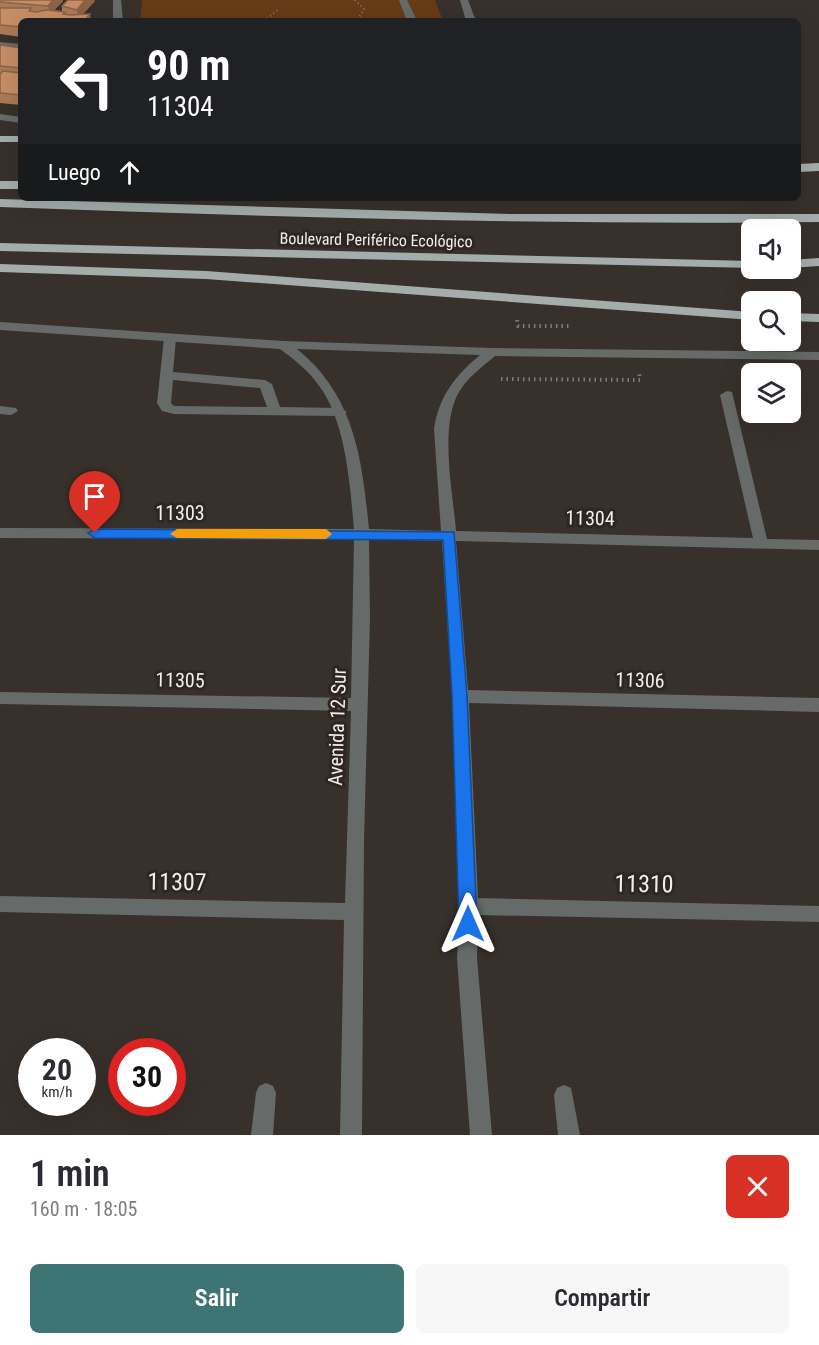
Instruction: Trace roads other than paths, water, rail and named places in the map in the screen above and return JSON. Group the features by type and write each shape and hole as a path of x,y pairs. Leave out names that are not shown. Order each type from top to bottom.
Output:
{"highway":[{"path":"0,139 18,139"},
{"path":"801,168 819,167"},
{"path":"0,185 18,185"},
{"name":"Boulevard Periférico Ecológico","path":"0,203 357,216 703,220 819,218"},
{"name":"Boulevard Periférico Ecológico","path":"0,247 741,265"},
{"path":"801,263 819,262"},
{"path":"0,268 206,276 741,315"},
{"path":"801,317 819,318"}],"street":[{"path":"117,0 118,18"},
{"path":"403,0 411,18"},
{"path":"464,0 470,18"},
{"path":"0,45 18,47"},
{"path":"0,117 18,120"},
{"path":"0,326 282,345 492,352 819,356"},
{"path":"170,338 164,403 167,408 276,413 339,412"},
{"name":"Avenida 12 Sur","path":"282,345 308,363 327,386 339,412 354,474 364,564 353,912 351,1135"},
{"path":"481,1135 466,958 469,906 460,696 441,429 443,409 460,378 492,352"},
{"path":"166,376 265,384 276,413"},
{"path":"727,394 761,543"},
{"name":"11303","path":"0,533 360,534"},
{"name":"11304","path":"360,534 819,545"},
{"name":"11306","path":"460,696 819,705"},
{"name":"11305","path":"0,698 358,705"},
{"name":"11307","path":"0,904 353,912"},
{"name":"11310","path":"469,906 819,914"},
{"path":"262,1135 266,1093"},
{"path":"564,1095 569,1135"}]}
